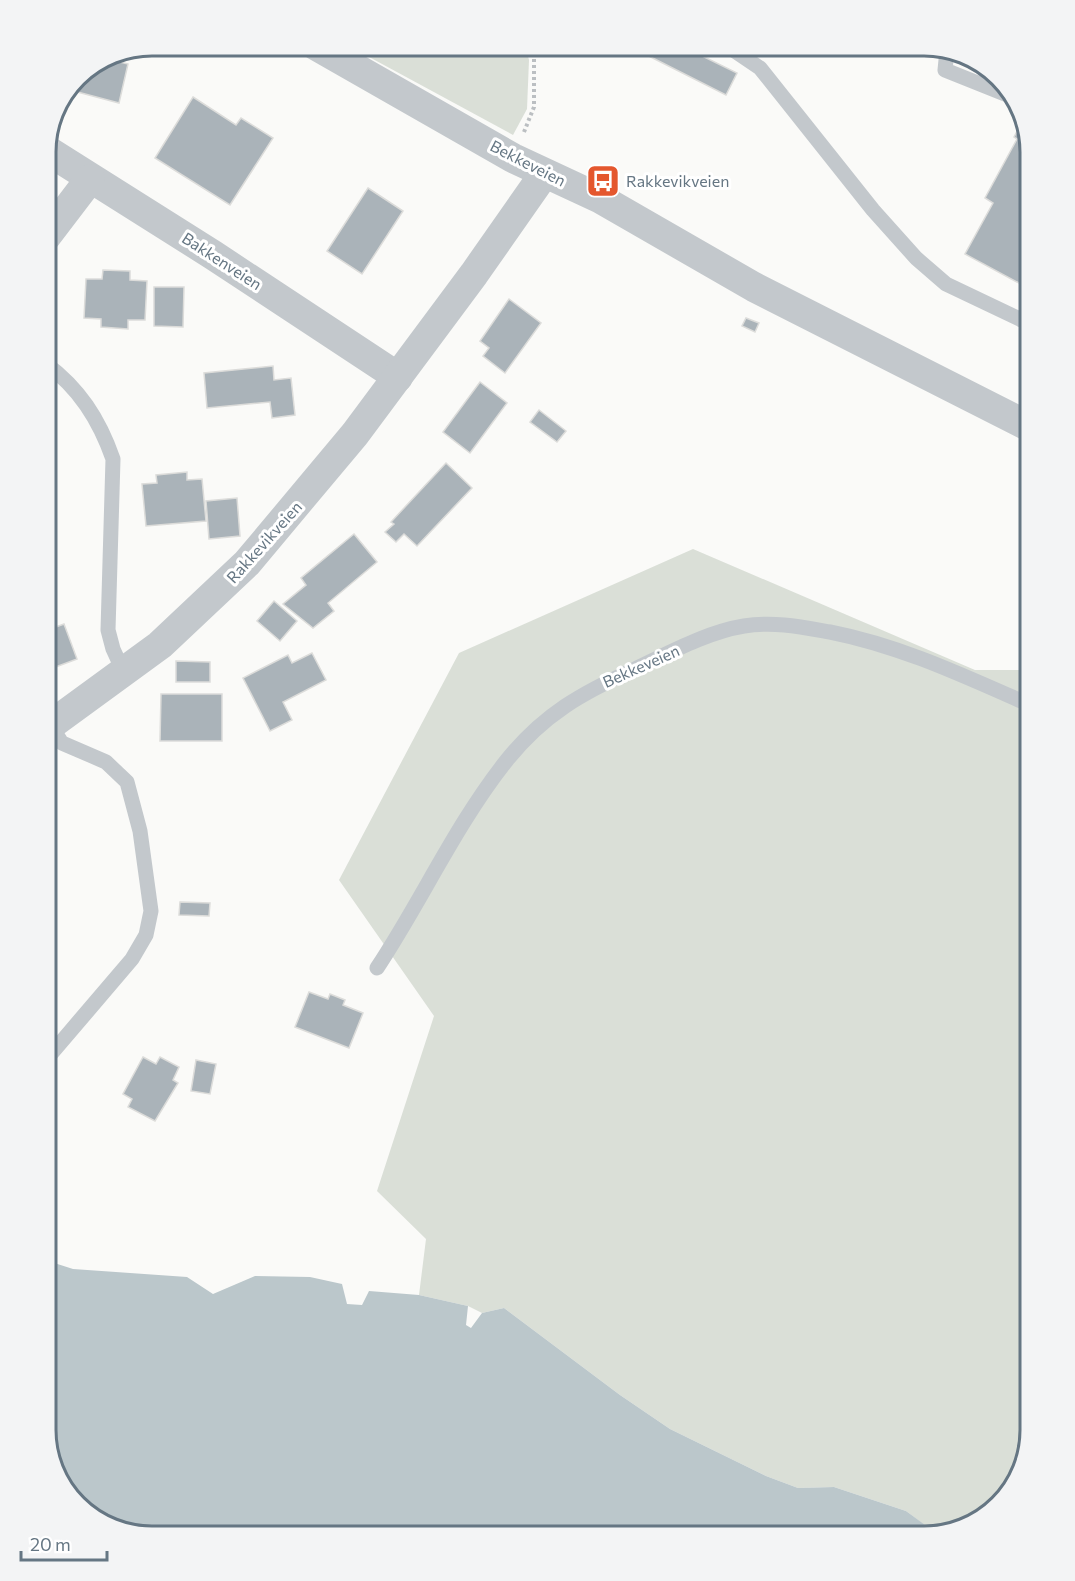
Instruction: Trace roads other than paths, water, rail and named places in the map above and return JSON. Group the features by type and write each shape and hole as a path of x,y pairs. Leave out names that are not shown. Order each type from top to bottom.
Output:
{"street":[{"name":"Bekkeveien","path":"334,56 513,158 601,199 754,287 1020,422"},
{"name":"Bakkenveien","path":"56,156 213,255 398,377"},
{"name":"Rakkevikveien","path":"56,722 124,673 197,612 247,562 319,480 398,377 544,174"},
{"path":"56,224 90,179"}],"lane":[{"path":"742,56 760,68 873,210 916,258 946,284 1020,319"},
{"path":"946,58 945,70 998,91"},
{"path":"56,371 92,409 113,459 108,630 113,649 124,673"},
{"name":"Bekkeveien","path":"377,968 466,818 508,759 528,736 554,712 583,692 720,632 746,626 790,624 873,641 921,657 1020,701"},
{"name":"Rakkevikveien","path":"56,737 62,743 106,762 127,782 140,831 151,911 146,935 132,959 56,1048"}],"place":[{"name":"Rakkevikveien","path":"603,181"}]}
